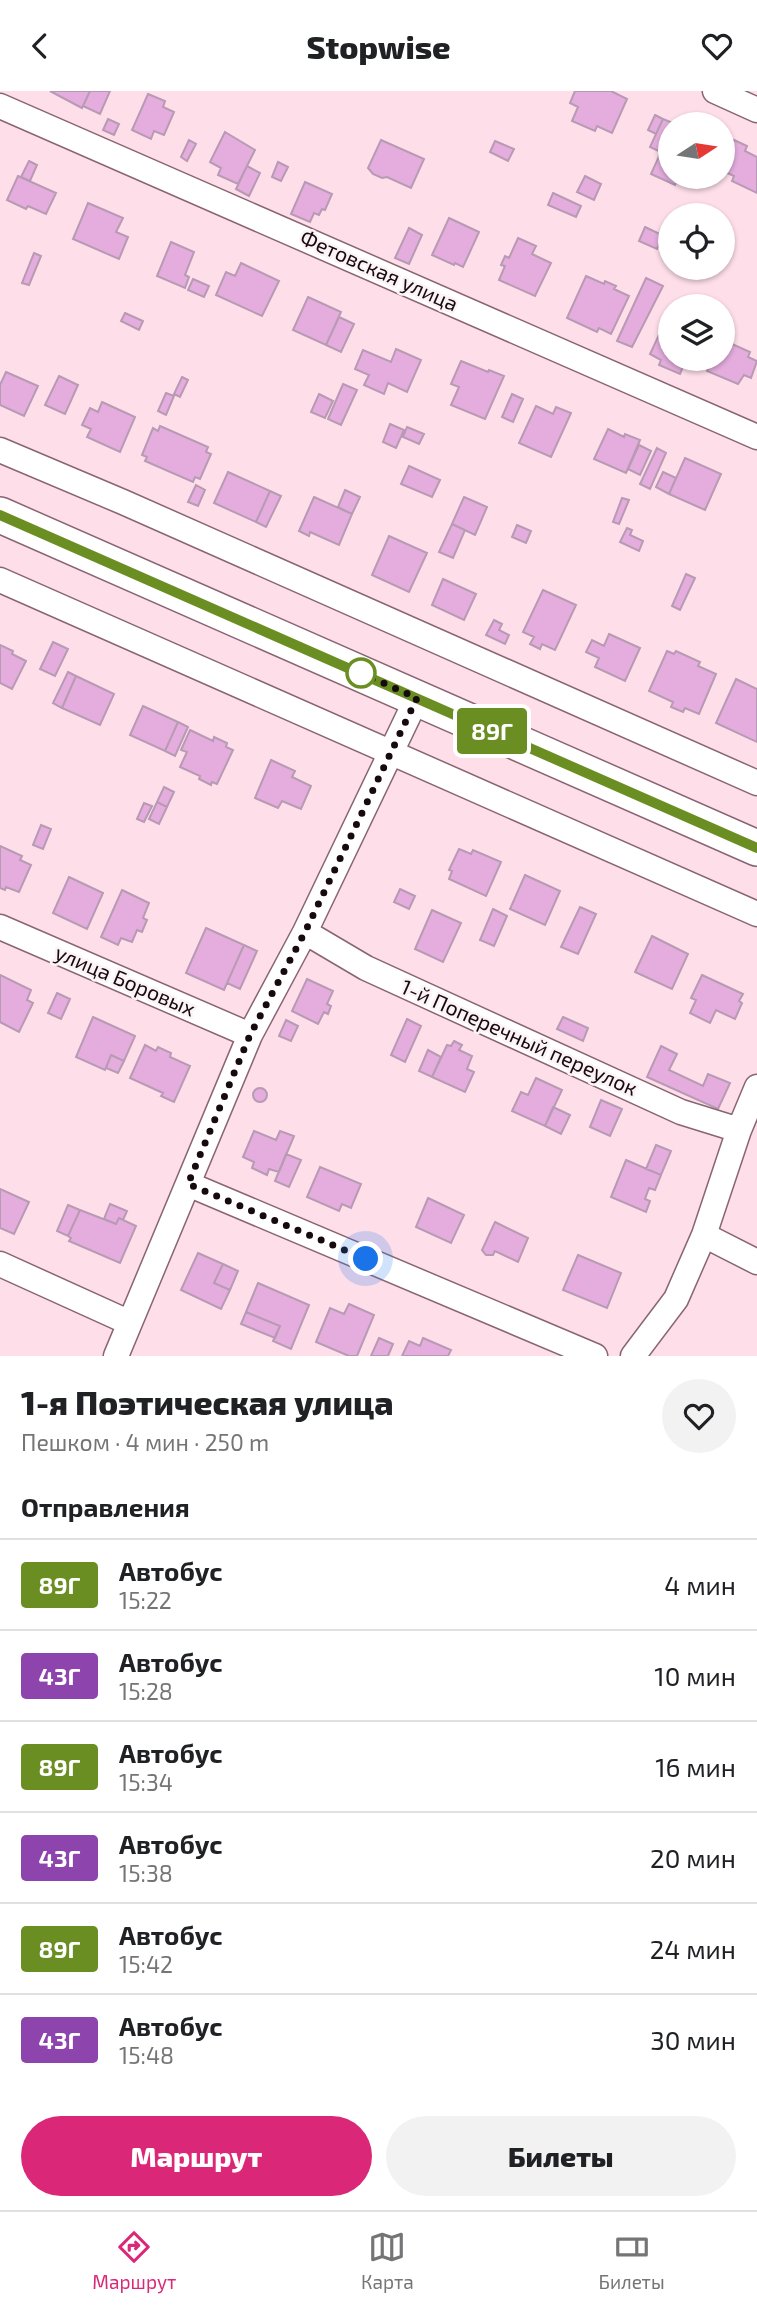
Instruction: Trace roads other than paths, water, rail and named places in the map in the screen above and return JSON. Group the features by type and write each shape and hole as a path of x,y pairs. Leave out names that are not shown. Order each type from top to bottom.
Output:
{"main road":[{"path":"0,515 757,848"}],"street":[{"path":"715,91 757,110"},
{"name":"Фетовская улица","path":"0,106 757,437"},
{"path":"0,450 757,783"},
{"path":"0,580 757,914"},
{"path":"116,1356 250,1035 305,932 417,698"},
{"name":"улица Боровых","path":"0,927 250,1035"},
{"name":"1-й Поперечный переулок","path":"305,932 366,968 681,1112 739,1130"},
{"path":"633,1356 676,1299 704,1235 739,1130 757,1087"},
{"path":"188,1184 595,1356"},
{"path":"704,1235 757,1262"},
{"path":"0,1264 128,1322"}]}
